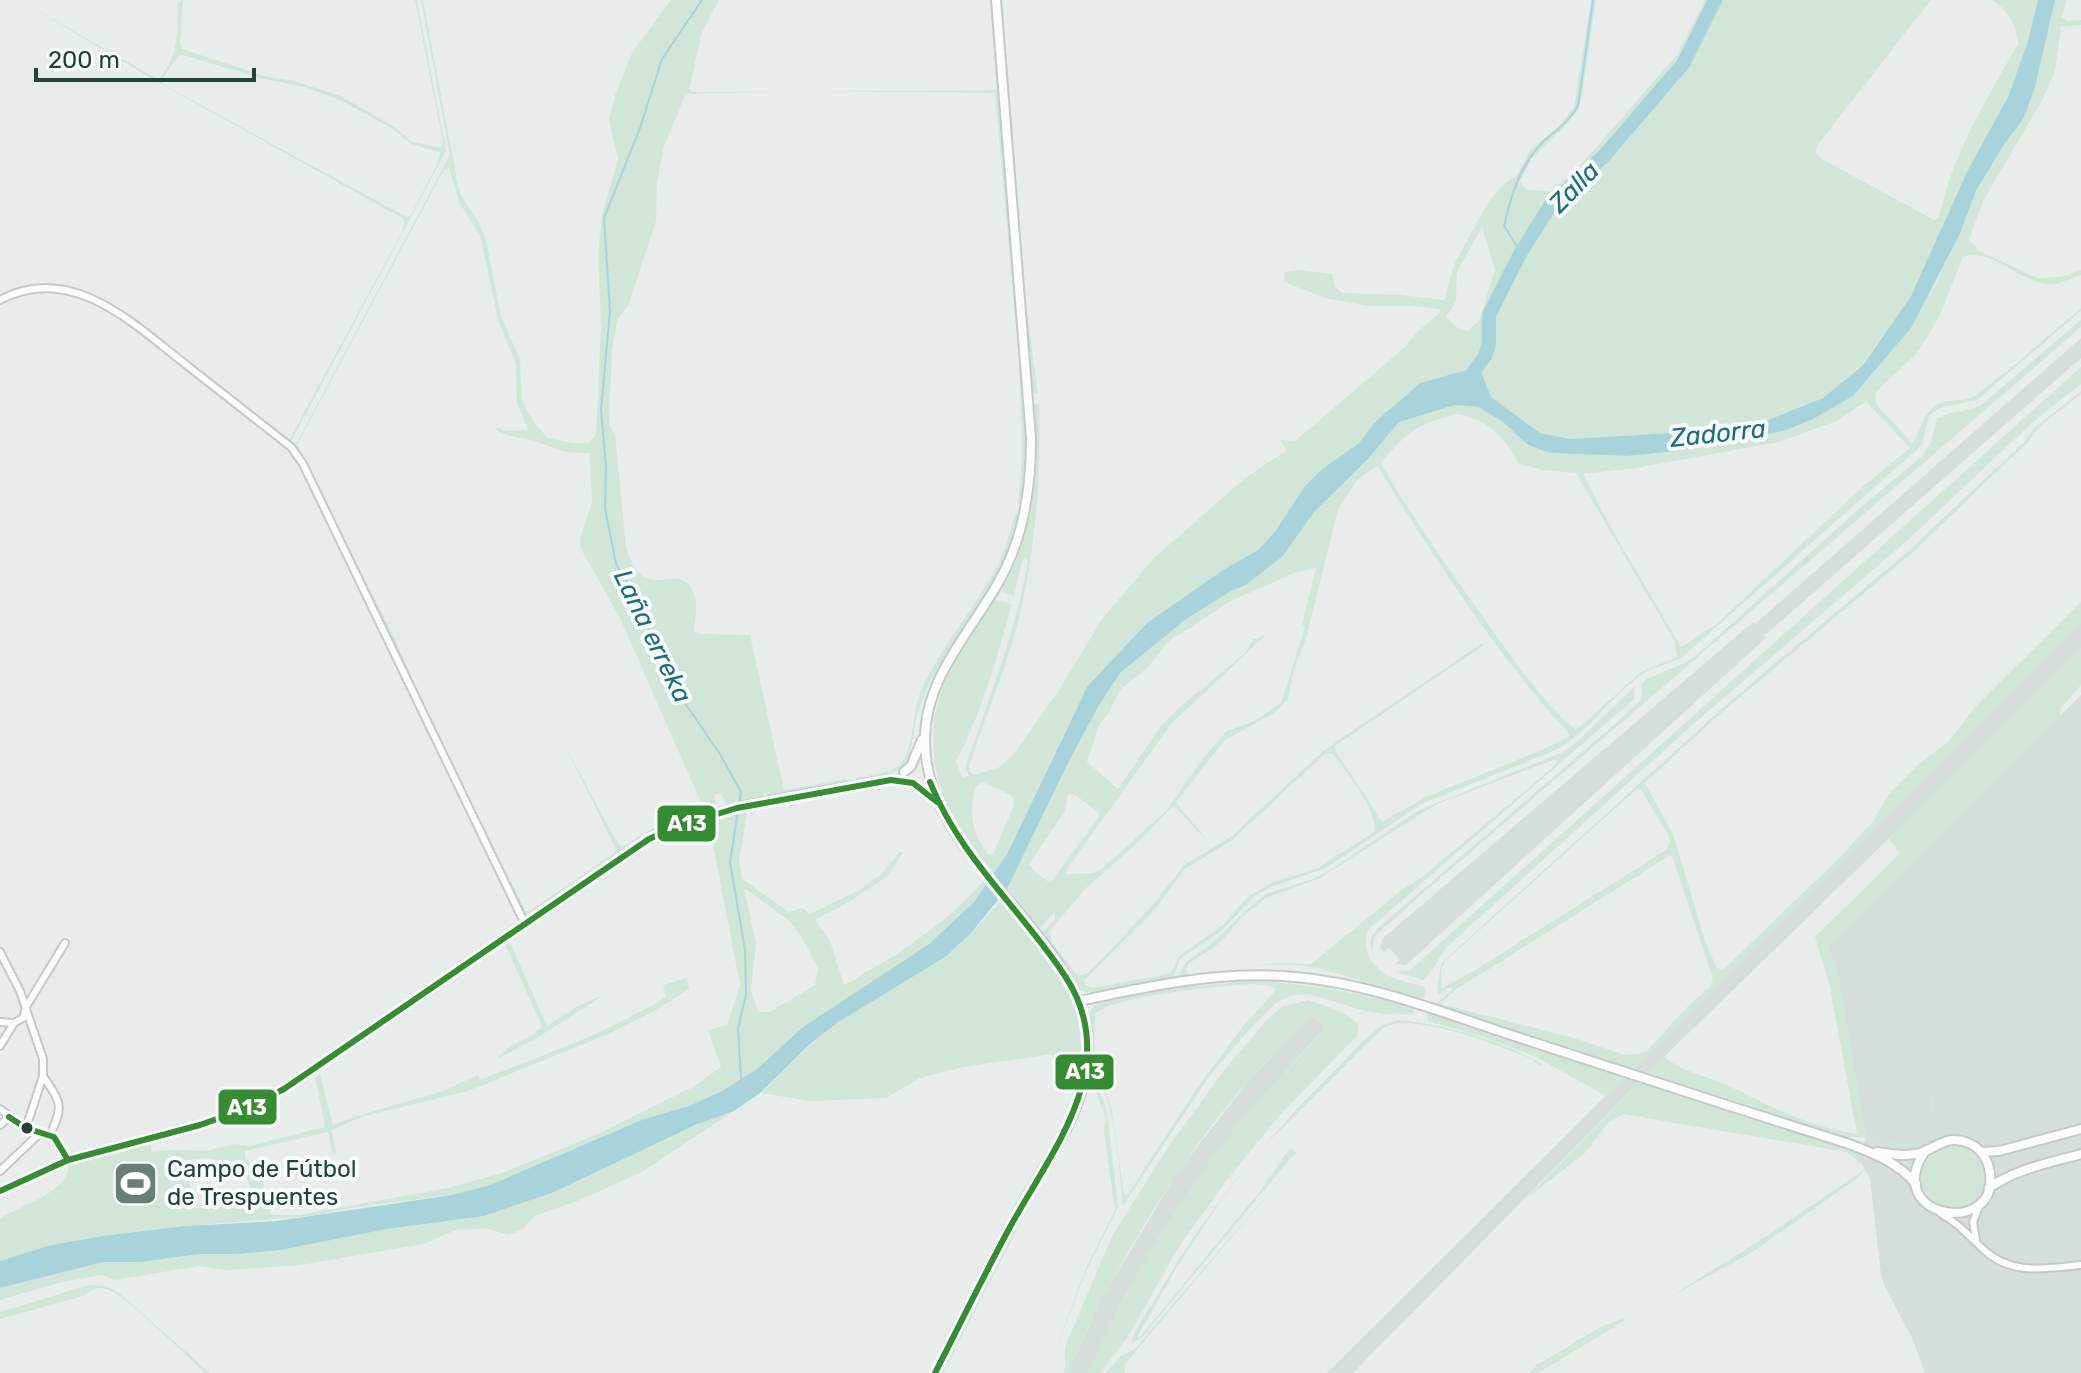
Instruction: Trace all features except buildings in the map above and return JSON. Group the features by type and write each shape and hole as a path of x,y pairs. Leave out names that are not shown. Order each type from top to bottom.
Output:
{"street":[{"path":"905,777 925,732 937,683 999,581 1019,534 1031,471 1030,423 996,0"},
{"path":"0,300 15,292 43,288 75,292 117,310 291,447 303,464 525,924"},
{"path":"925,732 928,774 937,802 964,846 1056,962 1079,1001 1085,1023 1087,1061 1078,1101 996,1251 935,1373"},
{"path":"0,1191 68,1160 242,1110 284,1089 649,839 675,826 714,814 905,777 919,779 928,774"},
{"path":"905,777 937,802"},
{"path":"0,1046 14,1023 23,1018 26,1007 65,943"},
{"path":"0,952 26,1007 43,1059 43,1076 26,1128"},
{"path":"1079,1001 1212,977 1318,979 1374,991 1426,1007 1868,1150 1900,1155 1925,1151 1937,1143 1954,1139 1964,1141 1981,1152 1991,1175 1989,1188 1973,1222 1977,1242"},
{"path":"0,1022 14,1023"},
{"path":"43,1076 60,1102 60,1112 50,1135"},
{"path":"0,1109 26,1128 50,1135 58,1141 68,1160"},
{"path":"0,1125 9,1117"},
{"path":"1981,1152 1999,1151 2081,1129"},
{"path":"0,1171 40,1133"},
{"path":"1868,1150 1900,1168 1916,1184"},
{"path":"1925,1151 1915,1172 1920,1196 1929,1206 1959,1224 1995,1259 2019,1269 2032,1270 2081,1265"},
{"path":"1989,1188 2020,1171 2081,1154"},
{"path":"1940,1213 1967,1212 1981,1202"}],"shaded area":[{"path":"2081,338 2081,358 1764,636 1766,638 1406,965 1395,964 1400,959 1389,948 1384,952 1380,948 1382,939 1752,623 1755,624"},
{"path":"2081,623 2081,649 2025,706 1664,1057 1353,1373 1327,1373"},
{"path":"2081,695 2081,1373 1925,1373 1912,1338 1881,1275 1870,1179 1862,1165 1866,1136 1837,971 1828,948"},
{"path":"1309,1017 1315,1017 1325,1028 1247,1114 1197,1180 1124,1297 1088,1373 1067,1373 1104,1295 1177,1173 1250,1079"}],"green space":[{"path":"19,0 160,78 174,51 178,3 183,0 182,49 341,96 396,128 411,141 440,148 443,142 417,0 446,151 291,442 0,212 289,440 405,222 161,84","holes":["183,55 259,78 304,87 340,100 393,129 411,144 440,152 411,215 401,214 161,81 178,56"]},
{"path":"421,0 458,186 480,224 487,244 501,317 520,359 522,401 535,424 548,438 588,443 596,435 601,325 598,253 602,215 618,159 609,121 615,95 632,53 671,0 719,0 702,32 689,90 791,91 685,96 663,149 657,183 656,221 628,306 618,319 612,350 609,424 615,434 626,547 634,566 644,577 658,580 678,578 691,587 696,600 694,631 700,634 750,635 784,790 846,779 848,784 770,799 768,794 763,795 763,799 729,807 720,794 714,794 716,808 677,821 649,835 646,832 702,805 620,618 581,549 580,538 592,502 589,453 558,450 507,435 494,427 508,431 528,430 517,403 516,364 498,320 480,235 460,204 449,168 444,170 298,445 395,639 441,744 526,911 613,854 616,849 565,746 617,842 622,847 640,836 642,838 527,916 524,916 428,721 348,549 295,446 450,155"},
{"path":"992,0 1025,430 1025,472 1020,505 1019,359 995,93 820,91 997,89"},
{"path":"999,0 1002,0 1025,297 1038,394 1033,392 1029,360"},
{"path":"1591,0 1596,0 1577,111 1531,159 1520,182 1527,190 1550,191 1578,168 1676,56 1705,0 1931,0 1815,152 1822,159 1934,220 1939,217 1953,171 1972,128 2018,44 2010,18 1991,0 2038,0 2028,41 2008,97 1911,296 1862,365 1823,398 1758,424 1571,439 1540,433 1490,397 1479,369 1420,383 1374,423 1359,443 1322,469 1305,486 1274,533 1258,550 1223,570 1147,623 1109,665 1069,723 994,875 977,855 949,810 940,786 933,736 944,685 960,652 994,601 1012,605 981,704 956,761 962,778 969,776 965,768 1009,640 1028,561 1025,558 1022,561 1014,596 1005,593 1002,588 1030,516 1035,468 1034,404 1039,404 1039,459 1029,569 1013,640 969,767 974,775 1000,767 1013,755 1059,690 1102,619 1154,558 1245,478 1287,450 1280,440 1294,441 1301,436 1441,312 1439,309 1414,306 1368,306 1325,298 1284,282 1285,272 1298,270 1332,274 1335,287 1342,293 1444,300 1455,262 1489,201 1517,175 1530,150 1559,126 1574,107","holes":["1482,227 1495,270 1479,321 1467,331 1458,328 1446,317 1456,301 1457,272","983,782 1012,796 1014,805 993,854 988,854 973,822 975,787"]},
{"path":"2055,0 2067,0 2062,17 2067,21 2081,20 2081,25 2061,27 2055,72 2043,99 1983,201 1969,240 1979,251 2038,278 2061,277 2081,270 2081,275 2049,284 2028,278 1985,257 1963,257 1940,315 1928,336 1915,355 1875,393 1877,405 1912,443 1934,406 1975,395 2081,308 2081,311 1977,400 1933,412 1929,416 1922,445 1681,658 1641,675 1568,742 1556,750 1421,804 1326,868 1256,895 1220,932 1180,959 1174,977 1091,993 1079,990 1040,935 1055,919 1055,912 1037,931 1007,889 1069,761 1120,673 1185,620 1246,585 1282,557 1315,511 1368,459 1399,422 1455,405 1478,407 1503,421 1528,445 1550,453 1627,456 1677,451 1727,440 1853,396 1933,289 1959,236 1976,191 2024,118","holes":["1866,401 1910,448 1862,487 1718,623 1681,647 1583,474 1636,468 1779,442 1837,421","1458,414 1470,417 1495,431 1519,464 1576,473 1675,642 1677,657 1641,672 1576,730 1536,689 1513,658 1428,538 1381,463 1406,436 1433,421","1377,466 1492,639 1570,735 1549,747 1426,797 1382,822 1335,746 1483,646 1482,643 1323,751 1232,836 1184,865 1153,905 1088,973 1078,976 1052,943 1050,931 1084,890 1143,838 1172,807 1209,843 1176,802 1225,740 1274,713 1288,699 1338,510 1357,480","1316,568 1302,624 1305,627 1281,703 1254,721 1227,731 1203,758 1166,811 1100,870 1067,874 1067,869 1172,723 1265,636 1263,634 1253,639 1244,654 1160,727 1118,789 1087,762 1099,725 1120,690 1148,667 1169,641 1231,601 1297,572","1326,753 1332,754 1352,780 1371,813 1374,832 1318,868 1273,882 1255,892 1224,924 1179,956 1172,971 1092,988 1085,985 1084,981 1157,907 1184,870 1232,840","1074,794 1099,813 1099,817 1050,883 1029,864 1065,811 1068,795"]},
{"path":"2081,320 2081,327 1422,894 1374,937 1373,950 1371,940 1377,929 1641,700 1642,683 1646,679 1687,662 1700,652 1922,456 1931,442 1937,419 1980,406"},
{"path":"2081,367 2081,384 2034,421 1910,538 1690,727 1448,946 1423,980 1396,972 1409,971"},
{"path":"2081,391 2039,427 2029,441 1911,554 1721,713 1645,783 1673,834 1706,944 1717,968 1723,970 1833,864 1872,823 1889,794 1921,762 1949,741 1976,706 2081,602 2081,623 1633,1071 1435,1005 1453,989 1451,987 1439,994 1437,991 1441,964 1448,957 1727,704 1906,553 2025,441 2034,428","holes":["1637,789 1641,790 1669,836 1670,843 1666,850 1442,988 1441,970 1445,961","1672,856 1713,979 1709,988 1647,1051 1625,1055 1574,1038 1441,1004 1457,989"]},
{"path":"1015,513 1018,516 995,578 931,679 917,715 908,763 890,775 858,781 855,778 892,770 905,757 920,693 937,660 997,566"},
{"path":"2081,649 2081,685 2062,707 2060,716 1828,948 1837,971 1866,1136 1901,1144 1917,1141 1924,1136 1921,1139 1914,1143 1905,1147 1862,1137 1846,1137 1650,1075 1645,1082 1835,1143 1861,1155 1862,1165 1847,1152 1623,1114 1608,1123 1584,1154 1527,1198 1664,1057 1682,1068 1793,1116 1857,1134 1829,983 1815,937 1900,853 1888,838"},
{"path":"1635,686 1634,699 1369,929 1366,945 1371,959 1388,975 1426,988 1425,996 1421,999 1310,967 1280,964 1250,966 1274,963 1311,964 1403,889 1421,878 1558,761 1553,760 1437,804 1320,878 1266,898 1242,917 1220,943 1188,964 1186,971 1197,974 1228,970 1182,977 1180,974 1185,963 1216,940 1266,894 1313,879 1330,870 1419,810 1561,753 1576,743"},
{"path":"747,813 739,860 742,879 789,912 802,908 810,914 861,889 883,873 899,852 903,852 888,876 815,920 830,941 844,985 919,938 970,896 984,880 988,883 974,902 929,944 804,1027 757,1069 722,1091 689,1106 644,1119 490,1185 452,1195 313,1216 185,1226 47,1246 0,1261 0,1218 52,1190 67,1175 69,1165 150,1143 152,1152 205,1151 235,1144 249,1146 325,1127 315,1077 320,1074 333,1125 443,1091 478,1075 480,1080 575,1043 644,1010 666,997 663,985 687,978 689,989 608,1034 468,1091 361,1117 332,1130 336,1154 333,1154 328,1132 245,1151 245,1158 260,1177 271,1215 299,1215 448,1188 502,1173 598,1134 693,1087 721,1067 708,1030 727,1025 740,985 712,839 704,822 720,816","holes":["744,888 788,920 800,934 818,968 815,985 770,1012 758,1012 751,990 756,944","206,1158 232,1165 244,1175 254,1200 250,1206 193,1208 187,1160"]},
{"path":"1001,899 1069,989 1077,1009 1082,1056 1047,1055 963,1067 920,1078 886,1098 810,1101 761,1093 828,1030 967,936"},
{"path":"510,942 547,1026 579,1005 604,995 532,1041 497,1059 542,1026 505,944"},
{"path":"1251,981 1292,984 1393,1002 1413,1007 1414,1013 1383,1014 1308,994 1292,995 1276,1003 1208,1078 1123,1206 1111,1115 1099,1083 1090,1073 1090,1012 1102,1002 1174,988","holes":["1250,984 1270,986 1276,990 1243,1026 1197,1088 1128,1194 1124,1194 1112,1111 1105,1089 1094,1071 1095,1013 1124,1002 1169,993"]},
{"path":"1308,1000 1348,1016 1359,1026 1357,1036 1280,1115 1227,1180 1180,1245 1127,1338 1100,1373 1088,1373 1121,1304 1179,1206 1247,1114 1325,1028 1315,1017 1309,1017 1250,1079 1196,1147 1148,1219 1105,1295 1067,1373 1064,1373 1066,1344 1113,1234 1169,1146 1226,1068 1268,1019 1282,1007"},
{"path":"1427,1015 1626,1077 1606,1096 1534,1056 1428,1021"},
{"path":"1397,1020 1472,1034 1532,1059 1458,1032 1398,1024 1384,1027 1264,1146 1366,1038 1381,1027"},
{"path":"1089,1079 1092,1079 1103,1099 1108,1119 1118,1208 1087,1269 1047,1373 1086,1268 1115,1210 1104,1132 1106,1119 1093,1086 943,1373 939,1373 1083,1101"},
{"path":"734,1111 642,1172 535,1216 523,1229 509,1235 484,1228 454,1231 423,1244 301,1265 226,1270 199,1266 115,1280 101,1275 58,1283 0,1300 0,1288 104,1262 141,1262 199,1254 281,1250 387,1229 484,1216"},
{"path":"1952,1145 1975,1154 1984,1177 1975,1200 1952,1209 1929,1200 1920,1177 1929,1154"},
{"path":"1290,1148 1296,1152 1142,1337 1131,1344 1196,1233 1218,1203 1248,1165 1177,1267 1137,1337 1260,1191"},
{"path":"1300,1156 1141,1345 1125,1365 1125,1373 1106,1373 1120,1356 1134,1350"},
{"path":"1865,1169 1859,1177 1751,1253 1670,1297 1773,1232"},
{"path":"89,1285 106,1286 119,1293 210,1373 206,1373 128,1303 107,1289 97,1289 83,1296 0,1319 0,1312"},
{"path":"1625,1317 1624,1321 1538,1373 1530,1373 1537,1365 1599,1328"}],"water":[{"name":"Zadorra","path":"2038,0 2055,0 2035,87 2024,118 1976,191 1959,236 1911,328 1853,396 1811,420 1783,431 1677,451 1627,456 1550,453 1528,445 1502,421 1478,407 1455,405 1399,422 1368,459 1315,511 1282,557 1246,585 1185,620 1120,673 1069,761 1007,889 971,933 945,957 840,1021 810,1044 760,1093 734,1111 695,1125 554,1192 484,1216 387,1229 281,1250 199,1254 141,1262 104,1262 0,1288 0,1261 47,1246 185,1226 277,1221 452,1195 490,1185 644,1119 689,1106 722,1091 757,1069 803,1027 929,944 974,902 1007,854 1087,687 1147,623 1223,570 1258,550 1274,533 1305,486 1322,469 1359,443 1374,423 1420,383 1480,369 1491,397 1540,433 1571,439 1758,424 1823,398 1863,365 1911,296 1968,170 2008,97 2028,41"}],"waterway":[{"name":"Laña erreka","path":"702,0 662,59 640,128 604,218 610,311 601,410 606,466 605,508 616,564 640,603 654,645 680,696 720,754 741,792 739,805"},
{"path":"1521,252 1504,226 1510,203 1535,151 1578,106 1593,0"},
{"name":"Zalla","path":"1467,381 1489,345 1489,315 1521,252 1550,206 1604,156 1683,64 1715,0"},
{"name":"Laña erreka","path":"738,811 730,862 745,950 746,995 738,1028 741,1078"}],"transit line":[{"name":"A13","path":"0,1191 68,1160 200,1125 242,1110 284,1089 649,839 678,826 737,808 891,780 913,783 937,802"},
{"name":"A13","path":"930,782 974,859 1065,976 1081,1009 1087,1042 1085,1074 1061,1137 1010,1227 935,1373"},
{"name":"A13","path":"9,1117 26,1128 54,1137 68,1160"}],"place":[{"name":"Campo de Fútbol de Trespuentes","path":"136,1183"}]}
